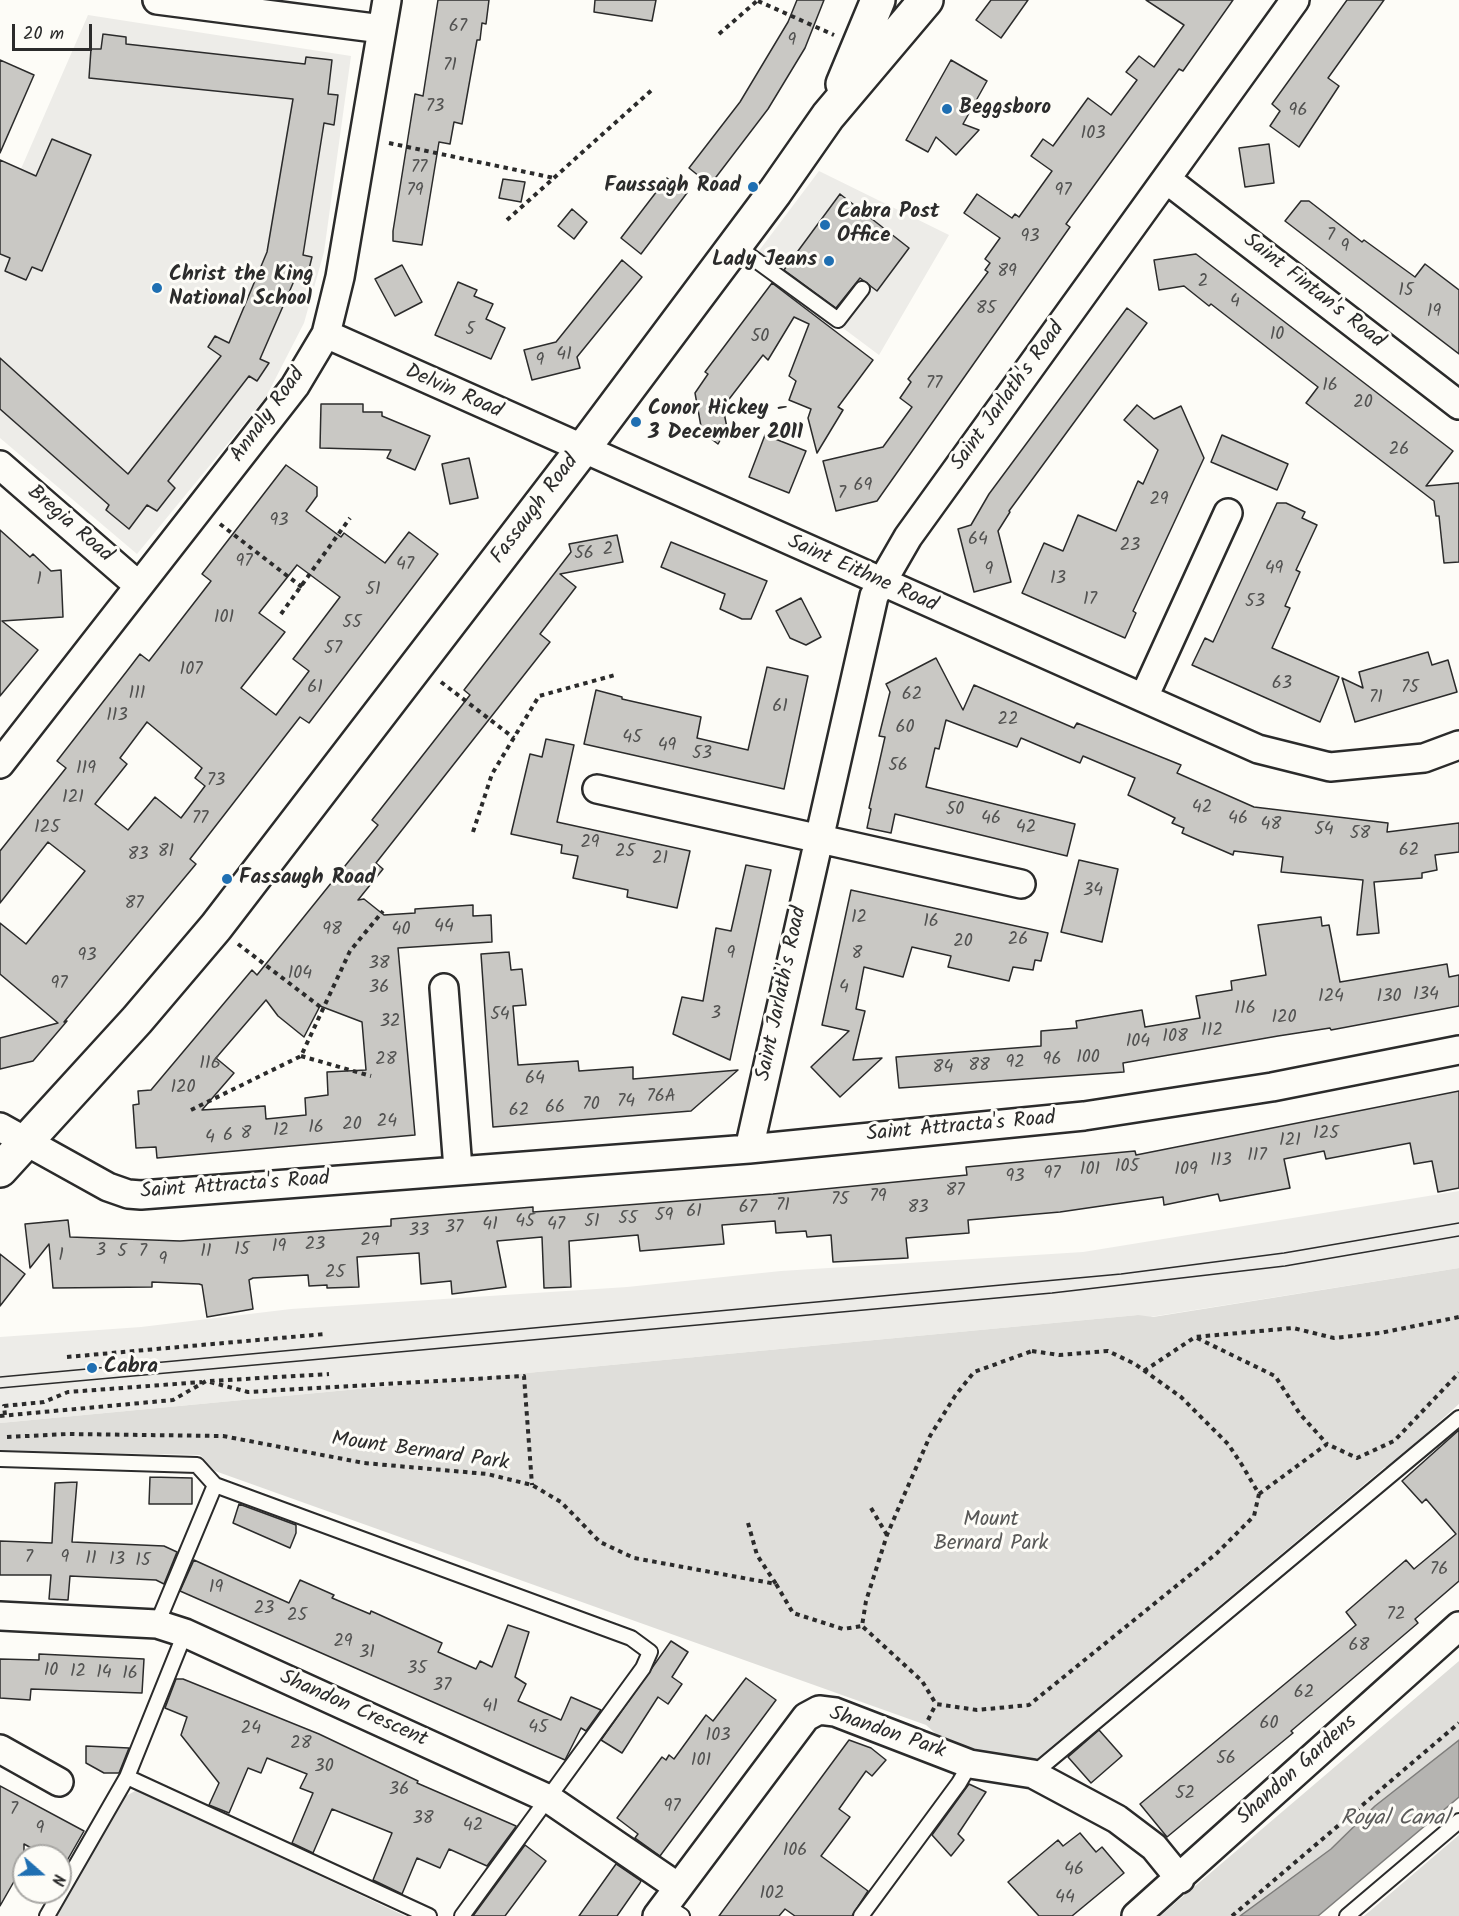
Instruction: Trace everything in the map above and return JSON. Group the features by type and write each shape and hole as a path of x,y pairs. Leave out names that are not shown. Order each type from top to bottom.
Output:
{"street":[{"path":"157,0 382,29"},
{"name":"Annaly Road","path":"0,764 295,386 326,334 340,277 387,0"},
{"name":"Fassaugh Road","path":"828,116 878,0"},
{"name":"Fassaugh Road","path":"0,1170 13,1134 137,1020 216,927 582,450 828,116 926,0"},
{"name":"Saint Jarlath's Road","path":"749,1149 866,624 880,583 908,537 1295,0"},
{"name":"Saint Fintan's Road","path":"1166,178 1459,405"},
{"name":"Delvin Road","path":"326,334 582,450"},
{"name":"Saint Eithne Road","path":"582,450 1258,749 1330,767 1424,758 1459,745"},
{"name":"Bregia Road","path":"0,465 138,585"},
{"path":"1144,698 1228,513"},
{"path":"597,789 1021,884"},
{"path":"444,988 458,1169"},
{"name":"Saint Attracta's Road","path":"13,1134 108,1187 134,1194 749,1149 1084,1116 1272,1087 1459,1050"},
{"name":"Shandon Crescent","path":"0,1616 157,1624 185,1633 549,1799 671,1906"},
{"name":"Shandon Gardens","path":"1136,1916 1180,1879 1459,1626"},
{"name":"Shandon Park","path":"671,1906 806,1717 819,1710 846,1716 970,1764 1033,1774 1117,1820 1154,1846 1180,1879"},
{"path":"0,1749 59,1782"}],"lane":[{"path":"735,245 838,320 862,289"},
{"path":"1033,1774 1459,1418"},
{"path":"0,1459 197,1465 215,1485 631,1638 650,1652 643,1668 462,1916"},
{"path":"157,1624 215,1485"},
{"path":"47,1916 127,1777 185,1633"},
{"path":"861,1916 959,1783 970,1764"},
{"path":"127,1777 429,1916"},
{"path":"1347,1916 1459,1821"}],"path":[{"path":"719,34 758,0 859,46"},
{"path":"507,220 654,88"},
{"path":"365,138 554,178"},
{"path":"201,508 303,588"},
{"path":"281,614 303,588 350,518"},
{"path":"417,665 514,738"},
{"path":"473,832 492,774 539,696 615,675"},
{"path":"191,1110 301,1056 350,951 383,911"},
{"path":"216,927 323,1010"},
{"path":"301,1056 371,1076"},
{"path":"1144,1371 1195,1337 1293,1328 1334,1338 1380,1333 1459,1317"},
{"path":"67,1357 325,1334"},
{"path":"1195,1337 1275,1376 1300,1414 1327,1444 1357,1458 1394,1441 1459,1373"},
{"path":"862,1626 866,1601 887,1534 930,1436 974,1372 1032,1351 1059,1355 1108,1352 1144,1371 1181,1398 1228,1444 1259,1494"},
{"path":"329,1374 206,1381 68,1392 44,1402 4,1406 3,1416 173,1400 206,1381 248,1392 524,1376 532,1485"},
{"name":"Mount Bernard Park","path":"0,1437 68,1434 223,1436 364,1463 487,1474 532,1485 561,1502 600,1542 634,1558 776,1584"},
{"path":"862,1626 922,1681 936,1704 977,1710 1029,1705 1216,1553 1254,1516 1259,1494 1327,1444"},
{"path":"871,1508 887,1534"},
{"path":"748,1523 757,1555 793,1613 843,1629 862,1626"},
{"path":"1232,1916 1459,1723"}],"shaded area":[{"name":"Christ the King National School","path":"88,15 351,56 324,252 304,323 266,397 137,554 0,438 0,217"},
{"path":"819,171 949,235 879,355 752,260"},
{"path":"1459,1191 1459,1268 1144,1318 1138,1315 0,1423 0,1337 141,1327 291,1309 627,1287 781,1271 1083,1252"}],"green space":[{"name":"Mount Bernard Park","path":"1459,1268 1459,1404 1388,1468 1385,1467 1033,1762 1004,1762 945,1742 926,1725 215,1471 200,1455 0,1451 0,1423 1138,1315 1153,1317"},
{"path":"1459,1661 1459,1741 1375,1806 1331,1849 1240,1916 1160,1916"},
{"path":"137,1790 405,1916 56,1916 63,1904 72,1904 72,1888 124,1797"},
{"path":"1459,1835 1459,1916 1364,1916 1370,1911"}],"water":[{"name":"Royal Canal","path":"1459,1740 1459,1797 1318,1916 1240,1916 1331,1849 1375,1806"}],"building":[{"path":"438,0 489,0 486,24 482,23 480,40 477,40 462,124 454,122 450,144 439,142 422,245 393,241 393,231 415,94 423,96"},
{"path":"595,0 656,0 652,21 594,12"},
{"path":"797,0 824,0 805,48 768,109 710,185 689,168 740,102 788,22"},
{"path":"991,0 1028,0 1001,38 976,20"},
{"path":"1146,0 1233,0 1183,71 1179,69 1066,224 1070,227 877,501 836,511 823,461 883,447 912,407 900,398 911,382 908,379 988,272 985,270 990,263 985,259 1000,238 964,213 977,194 1012,218 1015,214 1019,217 1052,171 1031,156 1043,139 1053,146 1088,98 1111,115 1137,80 1126,72 1139,56 1154,67 1184,25"},
{"path":"1347,0 1384,0 1328,78 1339,86 1299,147 1270,126 1280,111 1272,104"},
{"path":"103,34 126,37 126,44 305,64 306,57 332,60 328,94 338,95 334,125 324,123 303,255 312,257 307,277 297,274 260,359 269,363 257,381 249,376 168,481 175,488 157,511 147,505 129,529 106,510 109,505 0,409 0,358 128,474 221,356 208,347 215,336 229,343 267,252 293,99 89,78 91,49 101,49"},
{"path":"0,60 34,75 0,153"},
{"name":"Beggsboro","path":"951,60 987,81 963,124 979,130 956,155 936,137 928,152 906,140"},
{"path":"52,139 91,155 42,271 32,267 26,280 5,271 10,258 0,254 0,160 36,176"},
{"path":"1269,144 1274,183 1245,187 1239,148"},
{"path":"667,178 687,193 641,254 621,238"},
{"path":"503,179 525,182 521,202 499,198"},
{"path":"840,194 909,248 877,291 860,278 836,308 784,270"},
{"path":"1301,201 1309,201 1362,242 1364,240 1415,277 1425,264 1459,290 1459,354 1285,221"},
{"path":"572,209 587,222 574,239 558,226"},
{"path":"1196,254 1453,451 1426,486 1459,483 1459,562 1444,563 1439,516 1436,516 1434,501 1306,403 1318,387 1211,304 1209,306 1184,286 1159,290 1154,260"},
{"path":"622,260 642,277 577,357 580,368 532,380 524,350 556,342"},
{"path":"402,265 422,302 395,316 375,279"},
{"path":"458,282 477,290 474,296 493,304 486,319 505,328 491,359 435,335"},
{"path":"772,283 873,360 838,407 843,410 817,453 808,418 811,409 789,400 796,381 789,376 809,324 794,317 768,360 763,355 723,407 727,428 718,444 702,432 695,393 708,374 705,372"},
{"path":"1127,308 1147,323 1009,511 998,531 1011,582 974,592 958,529 971,525 989,494"},
{"path":"321,404 363,404 363,412 382,412 382,416 430,436 415,470 387,458 391,450 320,448"},
{"path":"1137,405 1154,419 1181,406 1204,458 1133,611 1136,613 1125,638 1022,593 1044,543 1063,551 1078,515 1116,531 1138,481 1143,484 1158,450 1124,420"},
{"path":"765,435 806,451 789,493 749,477"},
{"path":"1222,435 1288,464 1277,490 1211,462"},
{"path":"469,458 478,498 450,504 442,464"},
{"path":"286,465 317,487 317,496 306,511 341,537 344,533 385,563 409,532 438,554 309,723 300,717 190,859 196,864 33,1061 0,1069 0,1038 58,1023 0,974 0,923 26,944 85,871 48,842 0,903 0,851 66,768 57,761 140,654 149,661 211,581 202,574","holes":["297,565 340,597 293,659 309,671 276,715 241,688 285,632 259,613","147,722 202,768 195,778 205,786 181,818 155,797 128,830 95,804 127,764 120,758"]},
{"path":"1277,503 1286,503 1305,512 1302,518 1317,525 1296,570 1300,572 1285,606 1290,608 1272,648 1339,677 1320,722 1192,665 1205,638 1213,642"},
{"path":"0,530 30,557 33,554 51,571 61,570 63,617 2,621 38,650 0,696"},
{"path":"617,535 623,562 560,574 576,587 540,634 550,642 376,863 383,869 358,900 364,899 384,915 415,913 415,909 473,905 473,916 491,915 492,942 398,948 415,1135 157,1158 156,1147 136,1148 133,1105 139,1104 138,1091 151,1090 252,970 257,975 378,825 372,820 470,695 464,690 571,552 569,544","holes":["266,1000 278,1016 304,1037 320,1006 362,1022 366,1070 327,1072 328,1095 305,1098 306,1115 266,1119 265,1106 202,1110 234,1073 216,1058"]},
{"path":"671,542 767,581 751,619 742,619 720,609 725,594 661,567"},
{"path":"801,598 821,637 806,645 790,638 776,611"},
{"path":"1428,652 1432,665 1448,660 1457,692 1355,722 1342,678 1363,688 1359,672"},
{"path":"936,658 963,710 974,685 1074,728 1077,723 1181,765 1177,773 1254,807 1388,823 1387,832 1459,823 1459,852 1435,855 1437,870 1422,873 1422,878 1374,882 1379,933 1357,935 1363,880 1281,872 1283,857 1234,851 1233,855 1182,833 1184,828 1172,823 1175,818 1128,795 1135,778 1083,756 1080,763 1021,738 1017,747 946,720 939,749 935,748 926,787 1075,824 1067,856 895,814 891,833 867,828 871,809 869,808 885,737 879,736 890,692 886,684"},
{"path":"767,667 808,676 784,789 584,744 596,690 622,697 622,699 701,717 697,738 748,750"},
{"path":"546,739 574,745 557,822 690,851 677,908 627,897 628,890 573,878 578,856 561,853 562,845 511,834 530,754 542,757"},
{"path":"1079,860 1118,869 1102,942 1061,932"},
{"path":"746,865 771,870 730,1060 673,1034 682,997 703,1001 716,928 731,931"},
{"path":"851,890 1048,933 1041,961 1035,960 1033,970 1013,967 1009,981 948,967 951,956 912,947 903,977 864,967 856,1009 865,1011 853,1060 882,1058 840,1097 811,1067 849,1031 822,1025"},
{"path":"1321,917 1322,926 1329,925 1340,982 1447,964 1449,977 1459,975 1459,1006 1331,1030 1330,1028 1278,1036 1123,1063 1124,1072 899,1088 896,1057 1041,1046 1041,1031 1077,1028 1076,1021 1142,1010 1145,1027 1200,1018 1196,996 1232,990 1231,981 1266,975 1258,925"},
{"path":"509,952 511,970 522,969 526,1005 513,1006 518,1065 578,1061 579,1071 633,1067 633,1079 738,1070 691,1111 493,1127 481,954"},
{"path":"1459,1091 1459,1188 1438,1192 1432,1161 1414,1164 1410,1143 1326,1159 1324,1151 1284,1159 1290,1188 1220,1201 1218,1194 1164,1205 1163,1197 1060,1212 968,1220 969,1233 906,1238 908,1258 833,1262 831,1235 807,1237 806,1231 776,1233 775,1221 722,1225 724,1244 640,1251 638,1235 569,1241 571,1287 544,1288 542,1237 497,1241 506,1287 452,1294 451,1281 421,1284 419,1253 357,1257 359,1287 309,1286 308,1275 253,1278 249,1280 253,1309 207,1317 202,1285 199,1284 152,1282 152,1287 53,1288 49,1244 30,1268 25,1224 68,1220 70,1237 180,1241 391,1226 391,1219 533,1207 533,1212 773,1194 967,1175 966,1167 1135,1151 1136,1155"},
{"path":"0,1254 25,1274 0,1306"},
{"path":"1459,1430 1459,1581 1415,1619 1418,1623 1291,1731 1293,1733 1167,1837 1140,1804 1356,1625 1346,1612 1406,1560 1414,1569 1456,1534 1426,1499 1422,1503 1402,1481"},
{"path":"150,1477 192,1478 192,1504 149,1504"},
{"path":"77,1482 72,1542 164,1546 177,1552 164,1584 156,1580 70,1576 68,1600 49,1599 51,1575 0,1575 0,1541 52,1543 55,1483"},
{"path":"239,1504 296,1525 296,1533 290,1548 233,1523"},
{"path":"194,1560 289,1603 300,1580 334,1595 332,1598 370,1614 371,1611 442,1643 438,1652 476,1669 480,1661 492,1667 508,1625 529,1632 515,1677 526,1684 518,1701 561,1720 571,1697 601,1710 586,1731 581,1728 565,1760 180,1591"},
{"path":"671,1641 688,1652 672,1677 682,1684 668,1704 658,1697 622,1753 601,1740"},
{"path":"39,1654 144,1659 142,1693 31,1689 30,1700 0,1698 0,1659 39,1660"},
{"path":"746,1678 776,1700 660,1856 635,1838 638,1834 617,1818 662,1757 666,1760 669,1755 674,1759 706,1715 713,1721"},
{"path":"176,1679 183,1679 319,1734 418,1781 417,1783 516,1826 487,1866 449,1849 440,1868 417,1858 402,1894 373,1880 392,1833 332,1809 313,1853 292,1843 313,1793 300,1788 307,1774 267,1758 261,1773 248,1768 229,1813 209,1805 219,1783 181,1735 187,1717 165,1708"},
{"path":"1099,1730 1122,1756 1091,1783 1068,1757"},
{"path":"849,1740 871,1748 886,1760 872,1776 866,1771 839,1809 850,1817 821,1856 868,1891 852,1916 795,1916 785,1909 779,1916 719,1916"},
{"path":"86,1746 129,1748 119,1773 104,1773 86,1763"},
{"path":"969,1784 986,1792 958,1834 964,1840 951,1856 932,1835"},
{"path":"0,1786 84,1831 72,1852 72,1844 12,1844 12,1885 0,1906"},
{"path":"1080,1833 1096,1852 1102,1847 1124,1873 1072,1916 1039,1916 1008,1882 1058,1840 1063,1846"},
{"path":"525,1845 546,1861 505,1916 473,1916"},
{"path":"616,1864 641,1881 617,1916 579,1916"}],"tram line":[{"path":"0,1377 1121,1274 1284,1253 1459,1223"},
{"path":"0,1388 1052,1293 1285,1266 1459,1236"}],"place":[{"name":"Beggsboro","path":"947,109"},
{"name":"Faussagh Road","path":"753,187"},
{"name":"Cabra Post Office","path":"825,225"},
{"name":"Lady Jeans","path":"829,261"},
{"name":"Christ the King National School","path":"157,288"},
{"name":"Conor Hickey - 3 December 2011","path":"636,422"},
{"name":"Fassaugh Road","path":"227,879"},
{"name":"Cabra","path":"92,1368"}]}
